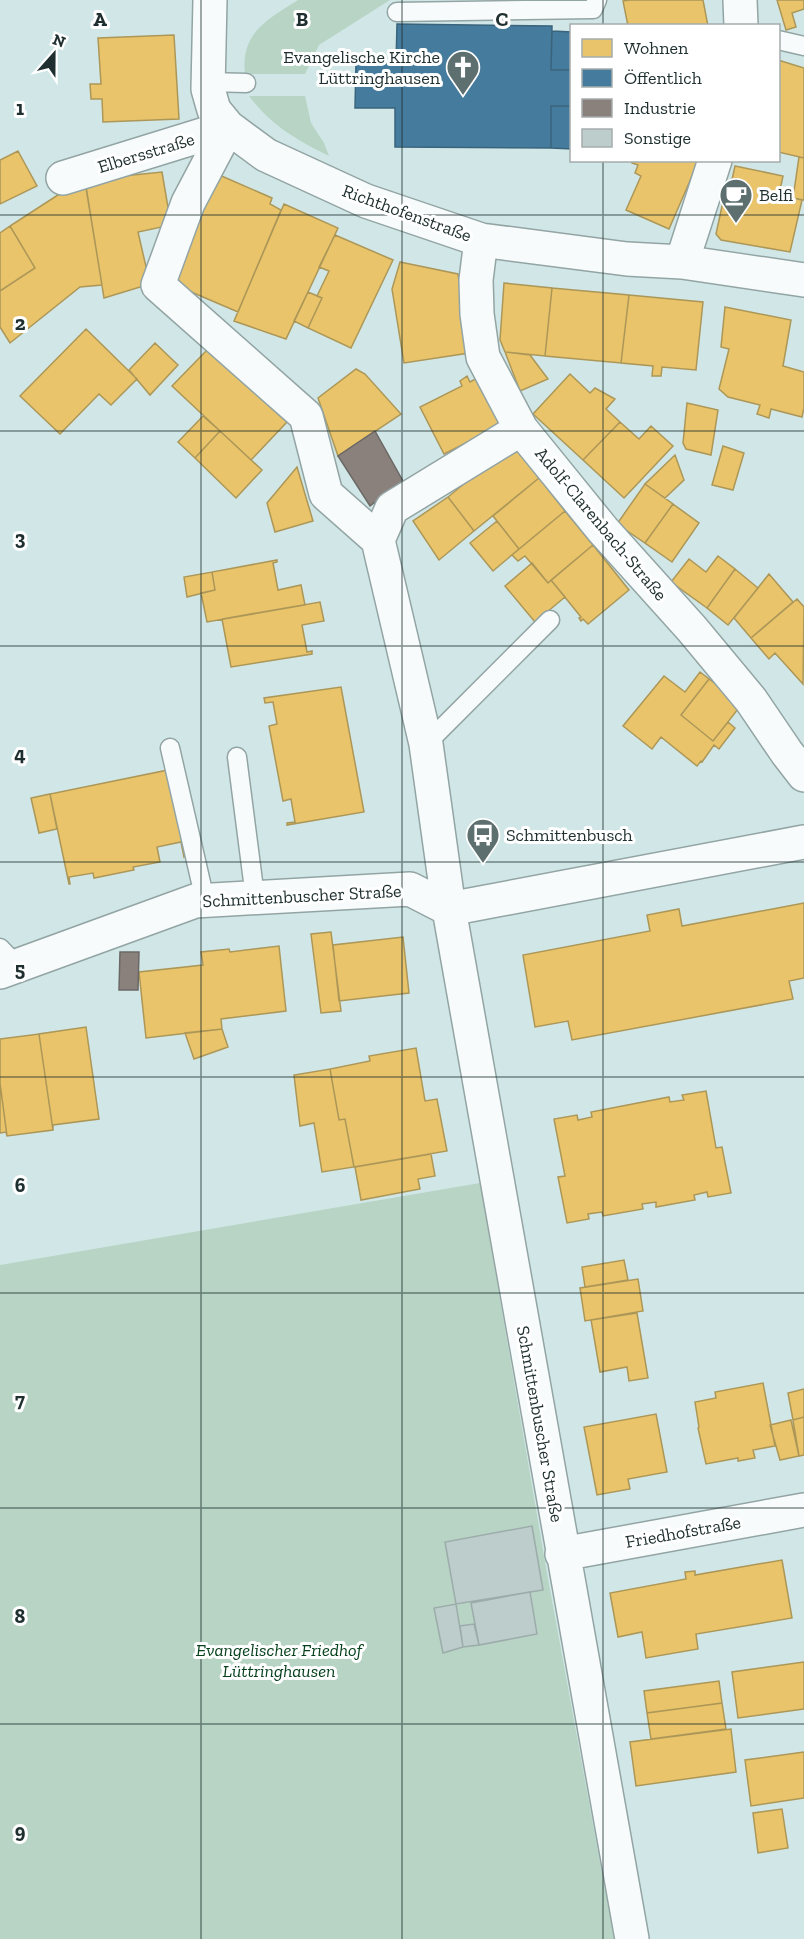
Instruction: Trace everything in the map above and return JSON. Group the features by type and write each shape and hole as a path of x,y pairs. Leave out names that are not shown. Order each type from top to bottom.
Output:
{"street":[{"name":"Richthofenstraße","path":"210,0 208,89 214,110 228,127 266,155 366,201 481,240 627,259 682,262 804,280"},
{"path":"740,0 741,24"},
{"path":"228,127 188,203 158,285 306,416 326,494 378,540 392,508 521,429"},
{"name":"Elbersstraße","path":"63,178 228,127"},
{"path":"682,262 714,162"},
{"name":"Adolf-Clarenbach-Straße","path":"481,240 476,280 477,314 483,357 521,429 603,530 692,629 751,700 804,775"},
{"name":"Schmittenbuscher Straße","path":"378,540 426,744 449,909 632,1939"},
{"path":"449,909 804,842"},
{"name":"Schmittenbuscher Straße","path":"6,962 195,901 410,889 449,909"},
{"name":"Friedhofstraße","path":"562,1554 804,1510"}],"lane":[{"path":"397,12 596,11"},
{"path":"780,40 804,46"},
{"path":"208,82 246,83"},
{"path":"426,744 550,620"},
{"path":"170,748 205,900"},
{"path":"237,757 255,897"}],"green space":[{"path":"298,0 390,0 319,45 305,74 245,74 247,48 258,29"},
{"path":"249,96 305,96 311,123 324,143 329,156 305,144 275,124"},
{"name":"Evangelischer Friedhof Lüttringhausen","path":"480,1183 547,1573 614,1939 0,1939 0,1265"}],"building: Wohnen":[{"path":"703,0 708,24 628,24 623,1"},
{"path":"777,0 804,0 804,9 792,13 796,27 786,30"},
{"path":"174,35 179,119 103,122 102,99 91,99 90,84 101,84 98,38"},
{"path":"780,61 804,68 804,158 780,152"},
{"path":"18,151 37,186 0,204 0,160"},
{"path":"799,157 804,158 804,200 793,198"},
{"path":"698,162 669,229 626,210 641,176 635,173 638,165 632,163"},
{"path":"735,166 783,176 779,195 802,200 790,252 721,240 716,234 727,183 731,184"},
{"path":"162,172 171,225 138,232 150,284 104,298 85,180"},
{"path":"217,174 272,198 270,204 281,210 238,312 168,282"},
{"path":"85,182 102,285 80,287 10,343 0,327 0,291 35,268 10,226 64,191"},
{"path":"284,204 338,228 286,339 234,321"},
{"path":"10,226 35,268 0,291 0,233"},
{"path":"335,235 393,260 351,348 308,328 322,298 317,296 329,271 319,267"},
{"path":"400,262 458,274 469,353 404,363 392,289"},
{"path":"504,283 552,288 545,356 505,352 500,340"},
{"path":"552,288 629,295 621,363 545,356"},
{"path":"308,292 322,298 308,328 294,321"},
{"path":"629,295 703,302 696,370 662,367 661,376 652,376 653,366 621,363"},
{"path":"725,307 791,320 783,366 804,372 802,417 771,409 769,418 757,414 760,405 728,397 719,389 729,349 721,347"},
{"path":"86,329 137,379 111,405 99,394 60,434 20,396"},
{"path":"155,343 178,365 150,395 129,370"},
{"path":"207,350 287,422 251,460 172,386"},
{"path":"505,352 530,355 548,379 520,391"},
{"path":"356,369 365,374 401,414 338,456 318,398"},
{"path":"570,374 590,393 595,388 615,399 606,409 620,422 583,460 533,414"},
{"path":"467,376 470,382 481,376 506,423 444,454 420,407 462,386 460,381"},
{"path":"687,403 718,410 711,455 686,449 683,443"},
{"path":"203,416 220,431 195,458 178,442"},
{"path":"620,422 639,439 651,426 673,446 624,498 583,460"},
{"path":"220,431 262,470 236,498 195,458"},
{"path":"512,444 539,478 474,531 448,497"},
{"path":"723,446 744,453 733,490 712,485"},
{"path":"675,455 684,480 665,498 645,484"},
{"path":"297,467 313,521 275,532 267,503"},
{"path":"539,478 565,511 519,549 493,516"},
{"path":"645,484 673,504 645,543 617,524"},
{"path":"448,497 474,531 439,560 413,521"},
{"path":"673,504 699,523 672,562 645,543"},
{"path":"565,511 593,545 548,583 525,556 518,561 512,555"},
{"path":"497,521 519,549 493,571 470,543"},
{"path":"593,545 629,590 588,624 583,619 581,621 579,618 581,617 551,580"},
{"path":"718,556 735,569 707,608 671,582 689,559 706,572"},
{"path":"277,560 273,563 278,590 301,585 305,605 207,622 201,593 215,590 212,572"},
{"path":"532,563 548,583 551,580 565,597 535,622 505,586"},
{"path":"735,569 758,588 728,625 707,608"},
{"path":"212,572 215,590 187,597 184,577"},
{"path":"769,574 793,602 751,638 734,618"},
{"path":"797,599 804,607 803,684 775,653 769,659 751,638"},
{"path":"320,602 324,621 302,625 307,652 312,651 312,654 231,667 222,619"},
{"path":"700,672 709,679 681,715 713,741 728,722 735,728 719,749 714,745 697,766 661,737 652,749 623,726 664,676 685,692"},
{"path":"709,679 742,704 713,741 681,715"},
{"path":"341,687 364,812 287,825 287,823 295,822 291,799 283,801 269,726 277,724 273,702 265,703 264,698"},
{"path":"168,770 185,856 181,842 157,847 160,862 94,878 93,873 69,877 69,884 50,794"},
{"path":"50,794 57,829 39,833 31,798"},
{"path":"804,903 804,978 789,981 793,999 572,1040 568,1021 535,1027 523,955 650,931 647,915 679,909 682,926"},
{"path":"331,932 341,1011 321,1013 311,934"},
{"path":"403,937 409,993 339,1001 333,945"},
{"path":"279,946 286,1011 221,1019 222,1029 146,1038 139,972 203,965 201,952 229,949 230,952"},
{"path":"86,1027 99,1119 53,1125 53,1130 39,1034"},
{"path":"222,1029 228,1047 194,1059 185,1033"},
{"path":"39,1034 53,1130 7,1136 0,1083 0,1039"},
{"path":"416,1048 425,1101 437,1099 447,1151 354,1167 345,1119 339,1120 330,1069 370,1061 369,1056"},
{"path":"330,1069 339,1120 345,1119 354,1167 322,1172 314,1123 300,1126 294,1075"},
{"path":"0,1083 7,1136 6,1132 0,1133"},
{"path":"706,1091 716,1148 722,1147 731,1193 708,1197 707,1192 694,1195 695,1200 656,1207 656,1202 642,1204 643,1209 603,1216 602,1212 588,1214 589,1219 567,1223 558,1177 565,1176 554,1119 577,1115 578,1120 592,1117 591,1112 669,1097 670,1102 684,1100 682,1095"},
{"path":"431,1154 435,1176 418,1179 420,1189 361,1200 355,1167"},
{"path":"624,1260 628,1280 585,1287 582,1267"},
{"path":"638,1279 643,1311 585,1321 580,1288"},
{"path":"637,1313 648,1378 629,1381 627,1367 600,1372 591,1320"},
{"path":"763,1383 775,1446 753,1450 755,1458 738,1461 738,1458 706,1464 695,1402 716,1398 715,1392"},
{"path":"804,1389 804,1417 793,1420 788,1393"},
{"path":"656,1414 667,1472 628,1479 630,1489 597,1495 584,1427"},
{"path":"804,1417 804,1455 799,1456 793,1420"},
{"path":"791,1420 799,1456 780,1460 770,1425"},
{"path":"782,1560 792,1618 696,1634 698,1649 646,1658 642,1632 618,1637 610,1593 686,1579 685,1572 695,1571 695,1575"},
{"path":"804,1662 804,1709 738,1718 732,1672"},
{"path":"719,1681 722,1703 647,1713 644,1691"},
{"path":"722,1703 726,1729 651,1739 647,1713"},
{"path":"731,1729 736,1772 636,1786 630,1742"},
{"path":"804,1752 804,1798 751,1806 745,1760"},
{"path":"782,1809 788,1848 758,1853 753,1813"}],"building: Öffentlich":[{"name":"Evangelische Kirche Lüttringhausen","path":"397,24 552,26 551,70 570,70 570,106 551,106 551,148 395,147 395,108 355,108 356,63 396,63"},
{"path":"552,31 570,32 570,70 551,70"},
{"path":"551,106 570,106 570,149 551,148"}],"building: Industrie":[{"path":"375,431 403,481 370,506 338,456"},
{"path":"120,952 139,952 138,990 119,990"}],"building: Sonstige":[{"path":"532,1526 543,1590 456,1604 445,1542"},
{"path":"530,1592 537,1634 479,1645 471,1603"},
{"path":"456,1604 463,1647 443,1653 434,1608"},
{"path":"474,1624 479,1645 463,1647 460,1626"}],"place":[{"name":"Evangelische Kirche Lüttringhausen","path":"463,96"},
{"name":"Belfi","path":"736,224"},
{"name":"Schmittenbusch","path":"483,864"}]}
